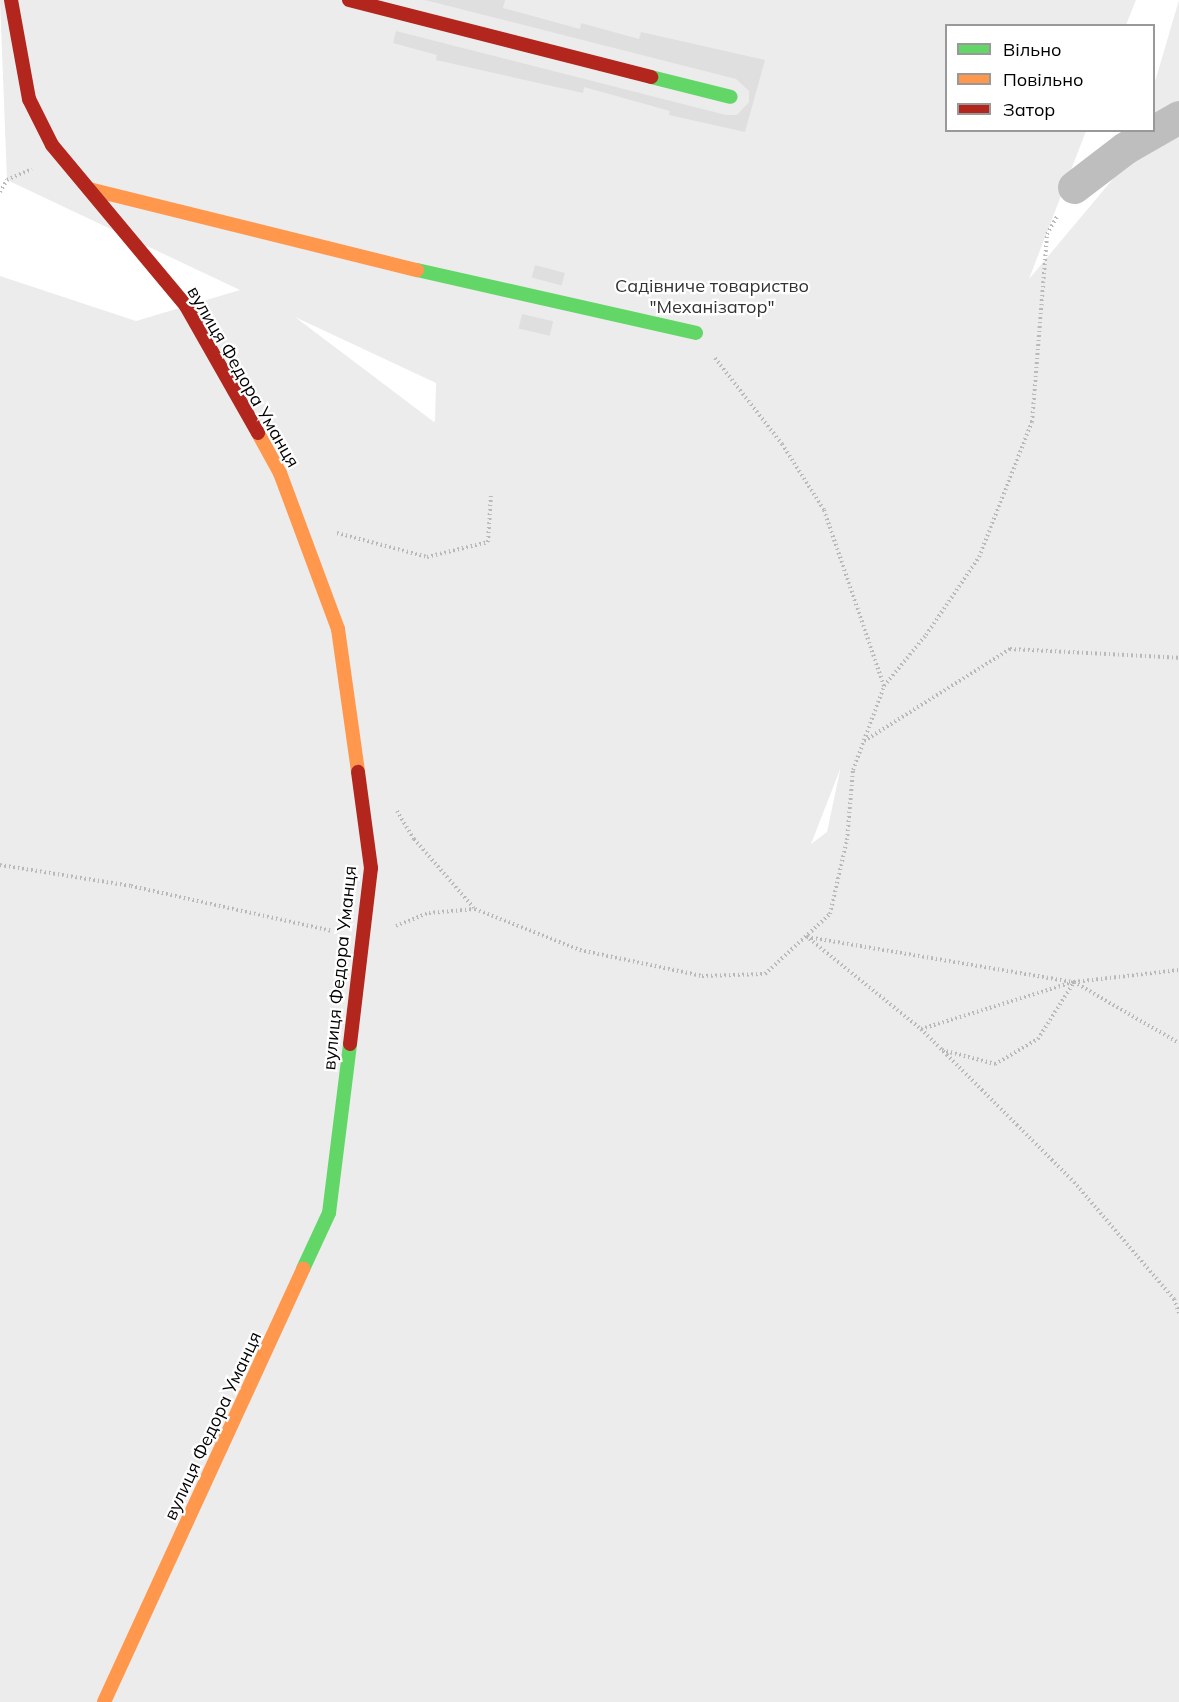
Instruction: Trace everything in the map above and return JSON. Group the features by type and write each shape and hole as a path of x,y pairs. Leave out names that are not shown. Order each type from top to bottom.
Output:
{"street":[{"name":"вулиця Федора Уманця","path":"11,0 29,99 52,145 186,306 280,473 338,629 371,868 329,1213 104,1702"},
{"path":"349,0 731,97"},
{"path":"1155,131 1179,117"},
{"path":"1074,187 1125,148 1153,132"},
{"path":"89,189 502,291 696,333"}],"path":[{"path":"0,865 131,886 362,938 429,913 475,909 580,950 702,976 765,974 830,914 847,840 853,770 884,686 979,557 1032,422 1047,234 1074,187"},
{"path":"696,333 782,444 824,510 884,686"},
{"path":"298,524 427,557 488,542 491,495"},
{"path":"864,742 1010,649 1179,658"},
{"path":"396,809 414,839 475,909"},
{"path":"806,936 1074,982 1179,1043"},
{"path":"806,936 921,1029 1074,1182 1174,1299 1179,1313"},
{"path":"921,1029 1074,982 1179,970"},
{"path":"941,1050 995,1064 1038,1039 1074,982"}],"green space":[{"name":"Садівниче товариство \"Механізатор\"","path":"0,0 1136,0 1126,24 945,24 945,132 1086,132 1029,279 1152,132 1155,132 1155,82 1179,0 1179,1702 0,1702 0,276 136,321 240,290 7,180","holes":["295,317 436,383 434,422","841,768 827,832 811,844"]}],"building":[{"path":"425,0 505,0 503,8 580,29 581,23 639,39 641,32 765,60 745,132 669,115 670,111 584,87 583,93 436,60 437,55 393,43 396,31 726,115 737,115 749,102 749,91 736,79"},
{"path":"535,265 565,273 562,286 532,278"},
{"path":"522,314 553,321 550,336 519,329"}],"traffic: fast":[{"path":"651,77 731,97"},
{"path":"417,270 696,333"},
{"path":"303,1269 329,1213 350,1044"}],"traffic: slow":[{"path":"89,189 417,270"},
{"path":"258,433 280,473 338,629 358,772"},
{"path":"104,1702 303,1269"}],"traffic: jam":[{"path":"11,0 29,99 52,145 186,306 258,433"},
{"path":"349,0 651,77"},
{"path":"350,1044 371,868 358,772"}]}
